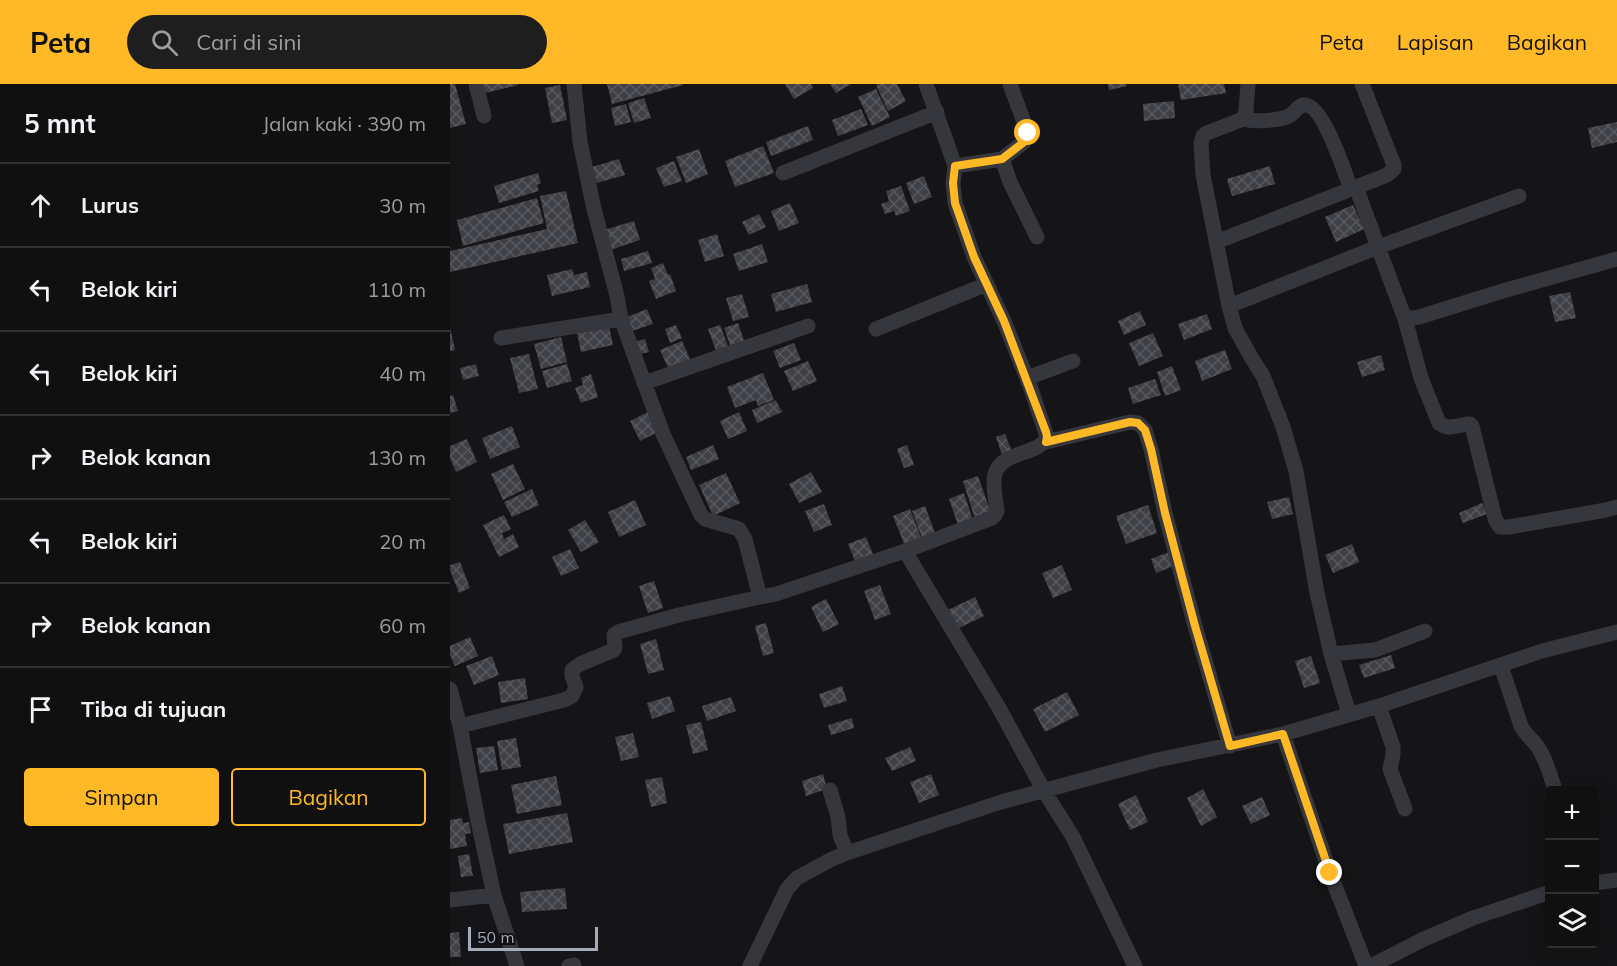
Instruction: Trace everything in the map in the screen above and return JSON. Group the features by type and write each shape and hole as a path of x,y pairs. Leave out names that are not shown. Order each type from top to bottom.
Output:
{"street":[{"path":"476,84 484,116"},
{"path":"574,84 580,142 594,209 621,319 644,383 663,434 701,515 710,521 739,529 742,533 760,597"},
{"path":"926,84 955,166 953,183 955,203 974,257 1004,321 1027,378 1046,432 1046,442"},
{"path":"955,166 1002,159 1027,138 1028,133 1010,84"},
{"path":"1243,119 1246,111 1248,84"},
{"path":"1216,242 1387,175 1394,169 1362,84"},
{"path":"1348,714 1317,592 1296,471 1283,427 1263,376 1235,328 1229,306 1203,176 1201,139 1207,133 1243,119 1260,120 1290,116 1305,105 1317,111 1332,139 1378,247 1405,319 1421,378 1439,423 1447,428 1467,424 1472,426 1495,519 1500,527 1617,507"},
{"path":"783,173 937,112"},
{"path":"1002,159 1010,182 1037,237"},
{"path":"1229,306 1378,247 1519,196"},
{"path":"1405,319 1419,317 1617,259"},
{"path":"876,329 987,284"},
{"path":"501,338 621,319"},
{"path":"644,383 808,326"},
{"path":"1027,378 1073,361"},
{"path":"460,726 572,696 576,687 572,670 580,664 614,650 614,635 618,632 679,615 776,594 905,551 992,518 997,511 995,475 998,467 1003,463 1046,442 1130,422 1138,423 1145,430 1151,449 1165,513 1195,626 1230,746"},
{"path":"905,551 1073,837 1131,964"},
{"path":"1331,654 1375,650 1425,631"},
{"path":"750,966 788,889 797,878 832,859 844,845 1157,759 1283,734 1379,706 1542,651 1617,632"},
{"path":"1501,666 1521,726 1526,735 1539,748 1554,786"},
{"path":"450,689 460,726 494,895 517,966"},
{"path":"1379,706 1393,747 1390,769 1405,809"},
{"path":"1283,734 1330,873 1366,966"},
{"path":"830,790 844,845"},
{"path":"1599,882 1617,880"},
{"path":"1371,966 1424,939 1473,918 1545,894"},
{"path":"450,900 494,895"}],"building":[{"path":"450,84 455,84 466,124 450,128"},
{"path":"482,84 518,84 518,85 485,93"},
{"path":"607,84 683,84 683,85 612,104"},
{"path":"785,84 811,84 813,88 794,99"},
{"path":"830,84 851,84 836,93"},
{"path":"897,84 906,101 888,111 876,85"},
{"path":"1108,84 1126,84 1127,86 1109,90"},
{"path":"1178,84 1224,84 1226,93 1181,100"},
{"path":"560,85 567,120 552,123 545,88"},
{"path":"876,89 890,117 872,126 858,97"},
{"path":"644,98 651,118 634,123 628,103"},
{"path":"1174,101 1175,118 1144,121 1143,104"},
{"path":"626,104 631,122 615,126 611,108"},
{"path":"861,109 868,125 838,136 832,120"},
{"path":"1617,122 1617,142 1592,148 1588,128"},
{"path":"808,126 813,140 771,156 766,142"},
{"path":"763,146 774,173 735,187 725,161"},
{"path":"699,149 708,174 686,183 676,157"},
{"path":"619,159 625,175 597,183 592,167"},
{"path":"674,161 682,181 664,187 656,168"},
{"path":"1270,166 1275,184 1232,196 1227,179"},
{"path":"538,173 541,183 537,185 539,191 499,203 494,186"},
{"path":"924,176 932,197 914,204 906,183"},
{"path":"901,186 910,211 896,216 894,211 885,214 881,204 889,201 886,191"},
{"path":"566,191 578,243 450,272 450,251 547,229 540,196"},
{"path":"537,198 544,223 463,246 457,220"},
{"path":"790,203 799,223 779,231 771,211"},
{"path":"1353,205 1364,229 1336,242 1325,217"},
{"path":"759,214 766,227 749,235 742,222"},
{"path":"634,221 640,240 610,250 604,230"},
{"path":"717,234 724,256 705,262 698,240"},
{"path":"762,244 768,262 739,271 733,254"},
{"path":"648,251 652,263 624,271 621,259"},
{"path":"663,263 676,291 656,299 649,281 655,279 651,268"},
{"path":"572,269 574,275 587,272 590,287 552,296 547,275"},
{"path":"807,284 812,302 776,312 771,294"},
{"path":"1570,292 1576,318 1555,322 1549,296"},
{"path":"742,294 749,317 733,321 726,298"},
{"path":"647,309 653,324 632,331 627,317"},
{"path":"1140,311 1146,325 1124,335 1118,321"},
{"path":"1207,314 1212,329 1184,340 1178,324"},
{"path":"738,323 745,343 731,348 724,328"},
{"path":"676,325 682,338 670,343 665,329"},
{"path":"720,325 728,346 716,351 708,329"},
{"path":"609,326 613,345 581,352 577,333"},
{"path":"450,328 455,350 450,351"},
{"path":"1153,333 1163,356 1139,366 1129,343"},
{"path":"561,337 567,362 541,369 534,344"},
{"path":"645,339 649,352 637,355 633,342"},
{"path":"682,341 691,361 669,370 660,350"},
{"path":"794,343 801,360 780,368 773,351"},
{"path":"1225,350 1232,369 1202,381 1195,361"},
{"path":"529,354 538,389 519,393 510,358"},
{"path":"1381,355 1385,370 1362,377 1357,362"},
{"path":"808,361 817,381 793,391 784,371"},
{"path":"476,364 479,376 463,380 460,368"},
{"path":"567,364 572,381 547,388 542,371"},
{"path":"1172,366 1181,390 1165,396 1157,372"},
{"path":"763,373 774,400 758,406 756,400 735,408 727,387"},
{"path":"591,374 598,397 581,403 575,388 583,385 581,378"},
{"path":"1155,379 1161,395 1133,404 1128,388"},
{"path":"453,395 458,411 450,413 450,396"},
{"path":"776,400 782,412 757,423 752,410"},
{"path":"648,412 658,432 640,441 630,421"},
{"path":"739,412 747,431 728,439 720,421"},
{"path":"512,426 520,447 490,459 482,438"},
{"path":"1005,434 1013,454 1003,458 996,437"},
{"path":"467,439 477,462 456,472 450,458 450,446"},
{"path":"713,445 719,459 691,470 686,457"},
{"path":"907,445 914,465 904,468 897,449"},
{"path":"513,464 525,489 503,500 491,474"},
{"path":"811,472 822,492 799,503 789,484"},
{"path":"726,473 740,503 713,516 699,485"},
{"path":"978,476 991,513 975,519 963,481"},
{"path":"532,489 539,505 512,517 504,502"},
{"path":"964,493 973,520 958,525 949,499"},
{"path":"1289,497 1293,514 1272,519 1267,502"},
{"path":"635,500 646,525 619,537 608,512"},
{"path":"1482,503 1487,514 1463,523 1459,513"},
{"path":"824,504 832,525 814,532 805,511"},
{"path":"1148,505 1157,533 1126,544 1116,516"},
{"path":"925,506 935,533 922,538 912,511"},
{"path":"910,509 922,540 905,546 893,516"},
{"path":"504,515 511,529 502,533 504,539 513,534 519,547 499,557 483,525"},
{"path":"585,520 599,542 581,552 568,530"},
{"path":"866,537 875,559 857,566 848,544"},
{"path":"1352,544 1359,562 1333,573 1325,555"},
{"path":"570,549 579,568 561,576 552,557"},
{"path":"1169,552 1174,566 1156,573 1151,559"},
{"path":"460,562 470,588 459,593 450,565"},
{"path":"1062,565 1072,590 1053,598 1042,573"},
{"path":"654,581 663,608 648,613 639,586"},
{"path":"880,585 891,614 875,620 864,591"},
{"path":"975,597 984,616 957,629 948,610"},
{"path":"826,599 839,624 823,632 811,607"},
{"path":"766,623 774,653 763,656 755,626"},
{"path":"470,637 478,656 455,666 450,655 450,646"},
{"path":"656,639 664,670 648,674 640,644"},
{"path":"1391,655 1395,668 1364,678 1359,665"},
{"path":"492,656 499,675 474,685 466,666"},
{"path":"1311,656 1320,683 1304,688 1295,661"},
{"path":"525,678 528,699 501,703 498,682"},
{"path":"842,686 847,701 824,708 819,694"},
{"path":"1067,692 1079,715 1045,732 1033,709"},
{"path":"670,696 675,711 652,719 647,703"},
{"path":"731,697 736,711 707,721 702,706"},
{"path":"852,718 854,728 831,735 828,725"},
{"path":"701,722 708,750 693,754 686,725"},
{"path":"633,733 639,757 621,761 615,737"},
{"path":"516,738 521,767 502,770 497,741"},
{"path":"494,746 498,770 480,773 476,748"},
{"path":"910,747 916,761 892,771 885,758"},
{"path":"823,774 827,789 806,796 802,781"},
{"path":"931,774 939,795 919,803 910,782"},
{"path":"556,776 562,805 517,814 511,785"},
{"path":"662,777 667,803 651,807 645,780"},
{"path":"1203,789 1217,817 1201,826 1187,798"},
{"path":"1136,795 1148,822 1130,830 1118,804"},
{"path":"1262,797 1270,815 1251,824 1242,806"},
{"path":"567,813 573,842 509,854 503,824"},
{"path":"462,818 463,823 469,822 471,833 465,834 467,846 450,849 450,820"},
{"path":"469,854 473,876 461,877 458,856"},
{"path":"565,888 567,909 522,912 520,892"},
{"path":"459,932 461,957 450,957 450,933"}],"route":[{"path":"1028,133 1024,142 1002,159 955,166 953,183 955,203 974,257 1004,321 1030,386 1046,432 1046,442 1130,422 1138,423 1145,430 1195,626 1230,746 1283,734 1330,873"}]}
